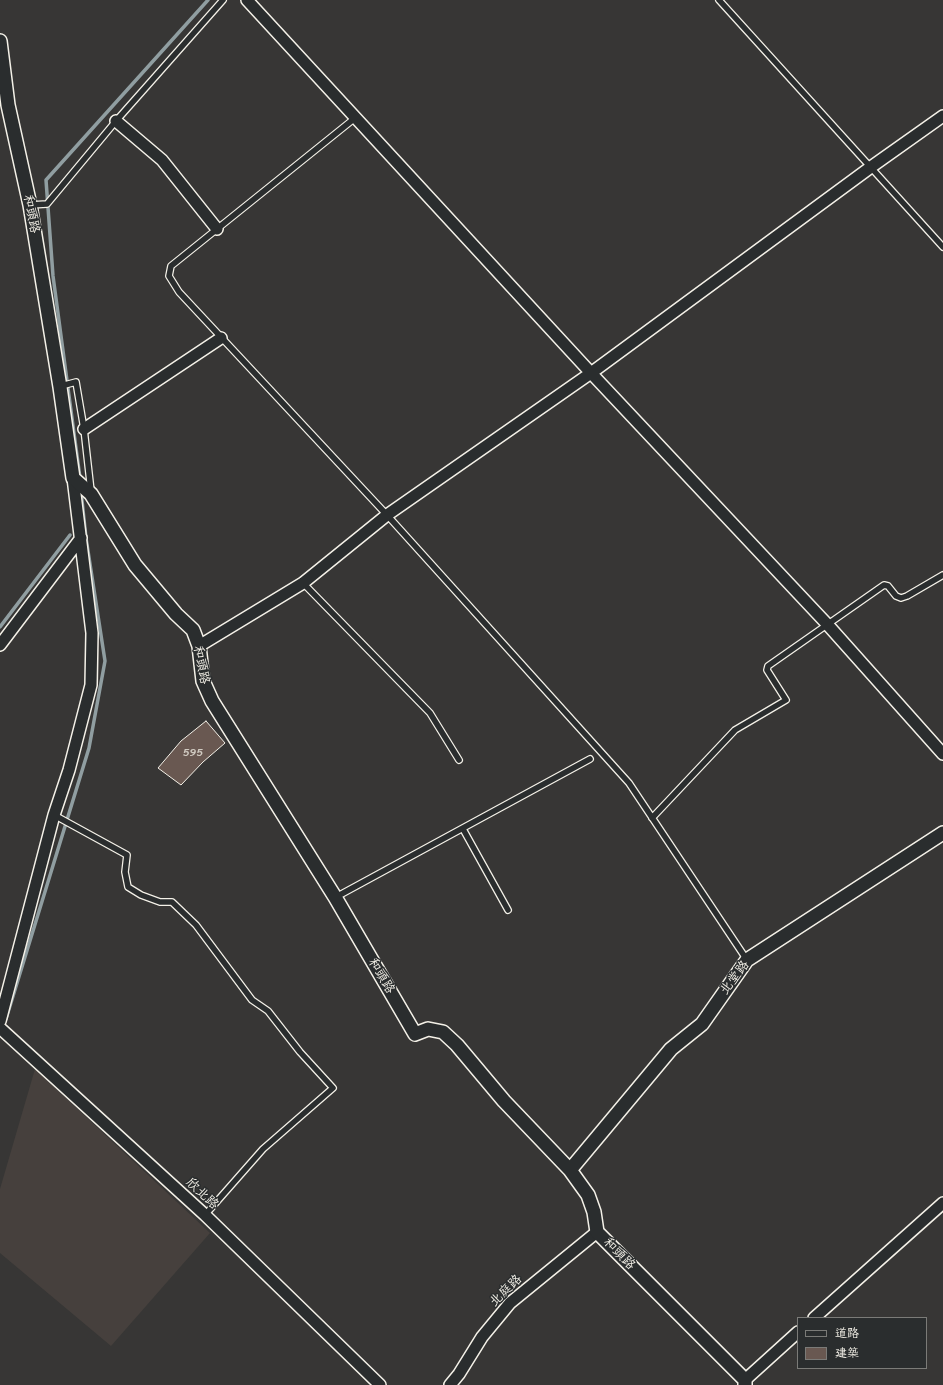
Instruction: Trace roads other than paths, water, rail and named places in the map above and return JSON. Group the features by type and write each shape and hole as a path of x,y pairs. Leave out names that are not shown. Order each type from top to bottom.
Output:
{"street":[{"path":"247,0 591,373 827,624 943,754"},
{"name":"和頭路","path":"0,41 4,105 30,206 60,386 73,478 91,494 135,565 176,614 193,630 199,646 203,681 212,702 335,898 415,1034 428,1030 443,1032 457,1045 504,1101 570,1170 588,1195 594,1212 596,1232 745,1383"},
{"path":"199,646 303,583 387,516 591,373 871,167 943,116"},
{"path":"116,121 162,160 217,229"},
{"path":"84,429 221,338"},
{"path":"0,1021 54,815 69,770 91,685 92,633 73,478"},
{"path":"1,641 81,538"},
{"name":"北堂路","path":"570,1170 671,1049 702,1024 747,960 943,833"},
{"name":"欣北路","path":"0,1028 204,1215 380,1385"},
{"path":"815,1317 943,1203"},
{"name":"北庭路","path":"450,1385 459,1374 482,1337 510,1303 596,1232"},
{"path":"745,1383 797,1333"}],"lane":[{"path":"30,206 47,204 116,121 223,0"},
{"path":"719,0 943,247"},
{"path":"355,118 172,266 169,276 179,292 387,516 628,783 747,960"},
{"name":"和頭路","path":"60,386 76,382 84,429 91,494"},
{"path":"652,818 735,730 786,700 767,670 768,666 884,585 888,586 896,596 901,598 943,575"},
{"path":"303,583 430,713 459,760"},
{"path":"335,898 590,759"},
{"path":"54,815 127,855 125,872 128,887 141,895 160,902 172,902 196,925 252,1000 268,1011 300,1052 333,1088 263,1149 204,1215"},
{"path":"463,829 508,910"}],"waterway":[{"path":"80,478 53,276 46,180 208,0"},
{"path":"6,1019 89,748 105,661 86,538 81,491"},
{"path":"0,627 70,535"}]}
